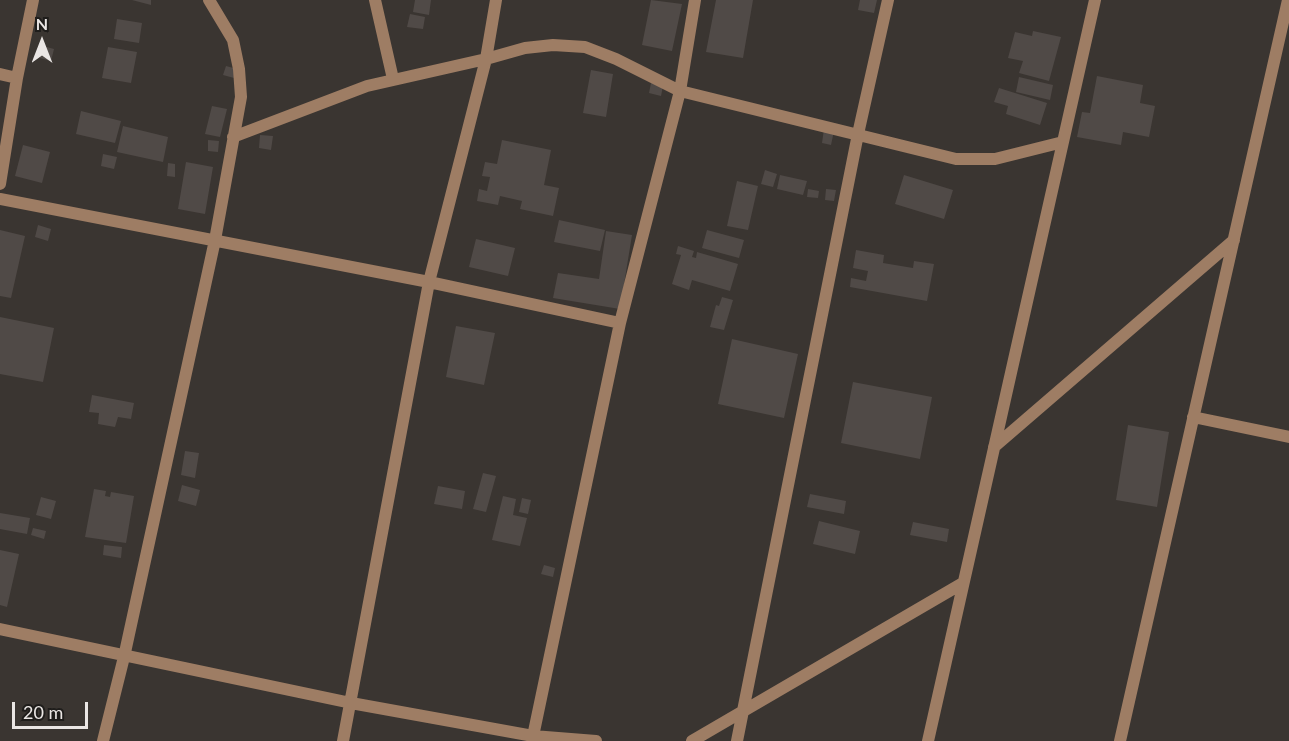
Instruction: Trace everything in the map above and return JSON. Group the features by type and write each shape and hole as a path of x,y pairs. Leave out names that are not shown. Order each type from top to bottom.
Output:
{"street":[{"path":"0,184 17,78 33,0"},
{"path":"103,741 124,657 215,240 241,97 239,69 233,40 209,0"},
{"path":"375,0 393,79"},
{"path":"343,741 429,282 486,59 496,0"},
{"path":"532,739 621,323 680,91 695,0"},
{"path":"737,741 858,134 888,0"},
{"path":"928,741 1095,0"},
{"path":"1120,741 1288,0"},
{"path":"233,137 367,86 525,48 553,45 585,47 616,59 680,91 956,159 995,159 1063,142"},
{"path":"0,74 17,78"},
{"path":"0,199 429,282 621,323"},
{"path":"994,447 1234,240"},
{"path":"1193,417 1289,437"},
{"path":"692,741 963,583"},
{"path":"0,629 124,657 532,739 596,741"}],"building":[{"path":"132,0 151,0 151,5"},
{"path":"415,0 431,0 429,15 413,12"},
{"path":"651,0 682,4 672,51 642,45"},
{"path":"716,0 753,0 743,58 706,52"},
{"path":"860,0 877,0 874,13 858,10"},
{"path":"410,14 425,17 423,29 407,27"},
{"path":"117,19 142,23 139,43 114,39"},
{"path":"1033,31 1061,37 1049,81 1019,73 1023,61 1008,58 1015,32 1032,36"},
{"path":"43,46 54,49 51,61 40,58"},
{"path":"108,47 137,52 131,83 102,78"},
{"path":"226,66 237,69 234,78 223,75"},
{"path":"591,70 613,74 606,117 583,113"},
{"path":"1097,76 1143,85 1140,103 1155,106 1149,137 1123,132 1121,145 1077,137 1082,112 1090,113"},
{"path":"1019,77 1053,85 1050,100 1016,92"},
{"path":"651,83 663,86 661,96 649,93"},
{"path":"999,88 1047,103 1040,125 1006,114 1008,106 994,102"},
{"path":"212,106 227,109 220,137 205,134"},
{"path":"81,111 121,121 115,143 76,134"},
{"path":"123,126 168,137 163,162 117,152"},
{"path":"824,129 834,131 831,145 822,143"},
{"path":"260,135 273,136 271,150 259,148"},
{"path":"208,140 219,141 218,152 208,151"},
{"path":"502,140 551,150 544,185 559,188 553,216 520,209 522,201 500,196 498,205 477,201 479,189 487,191 490,177 482,176 485,162 497,164"},
{"path":"23,145 50,152 42,183 15,176"},
{"path":"103,154 117,157 114,169 101,166"},
{"path":"186,162 213,167 205,214 178,209"},
{"path":"168,163 175,164 175,177 167,176"},
{"path":"765,170 777,174 773,187 761,184"},
{"path":"780,175 807,181 803,195 777,189"},
{"path":"904,175 953,190 944,219 895,204"},
{"path":"737,181 758,186 748,230 727,226"},
{"path":"808,189 819,191 818,198 807,197"},
{"path":"826,189 836,190 834,201 825,200"},
{"path":"559,220 605,230 600,251 554,242"},
{"path":"38,225 51,229 48,241 35,237"},
{"path":"0,230 25,236 11,298 0,296"},
{"path":"707,230 744,240 739,258 702,248"},
{"path":"606,231 632,235 620,309 553,298 558,273 599,279"},
{"path":"476,239 515,248 508,276 469,267"},
{"path":"678,246 694,251 692,257 696,258 697,252 738,264 730,291 692,280 689,290 672,284 681,255 676,254"},
{"path":"856,250 884,255 883,263 913,268 914,261 934,264 927,301 850,287 851,278 866,281 868,271 853,268"},
{"path":"722,297 733,300 724,330 710,327 716,305 719,306"},
{"path":"0,317 54,328 43,382 0,374"},
{"path":"456,326 495,333 484,385 446,377"},
{"path":"732,339 798,354 784,418 718,404"},
{"path":"853,382 932,397 920,459 841,443"},
{"path":"92,395 134,403 131,419 118,417 115,427 98,424 99,413 89,412"},
{"path":"1128,425 1169,432 1157,507 1116,500"},
{"path":"185,451 199,453 195,478 181,475"},
{"path":"483,473 496,476 486,512 473,509"},
{"path":"182,485 200,490 196,506 178,501"},
{"path":"438,486 465,491 462,509 434,504"},
{"path":"94,489 106,491 105,496 110,497 111,492 134,496 126,543 85,537"},
{"path":"810,494 846,501 844,514 807,507"},
{"path":"503,496 516,499 513,515 527,518 520,546 492,540"},
{"path":"41,497 56,501 51,519 36,515"},
{"path":"522,498 531,500 528,514 519,512"},
{"path":"0,513 30,518 27,534 0,529"},
{"path":"819,521 860,531 855,554 813,544"},
{"path":"913,522 949,529 947,542 910,535"},
{"path":"33,528 46,531 44,539 31,535"},
{"path":"104,545 122,547 121,558 103,555"},
{"path":"0,550 19,554 7,607 0,605"},
{"path":"544,565 555,568 553,577 541,574"}]}
